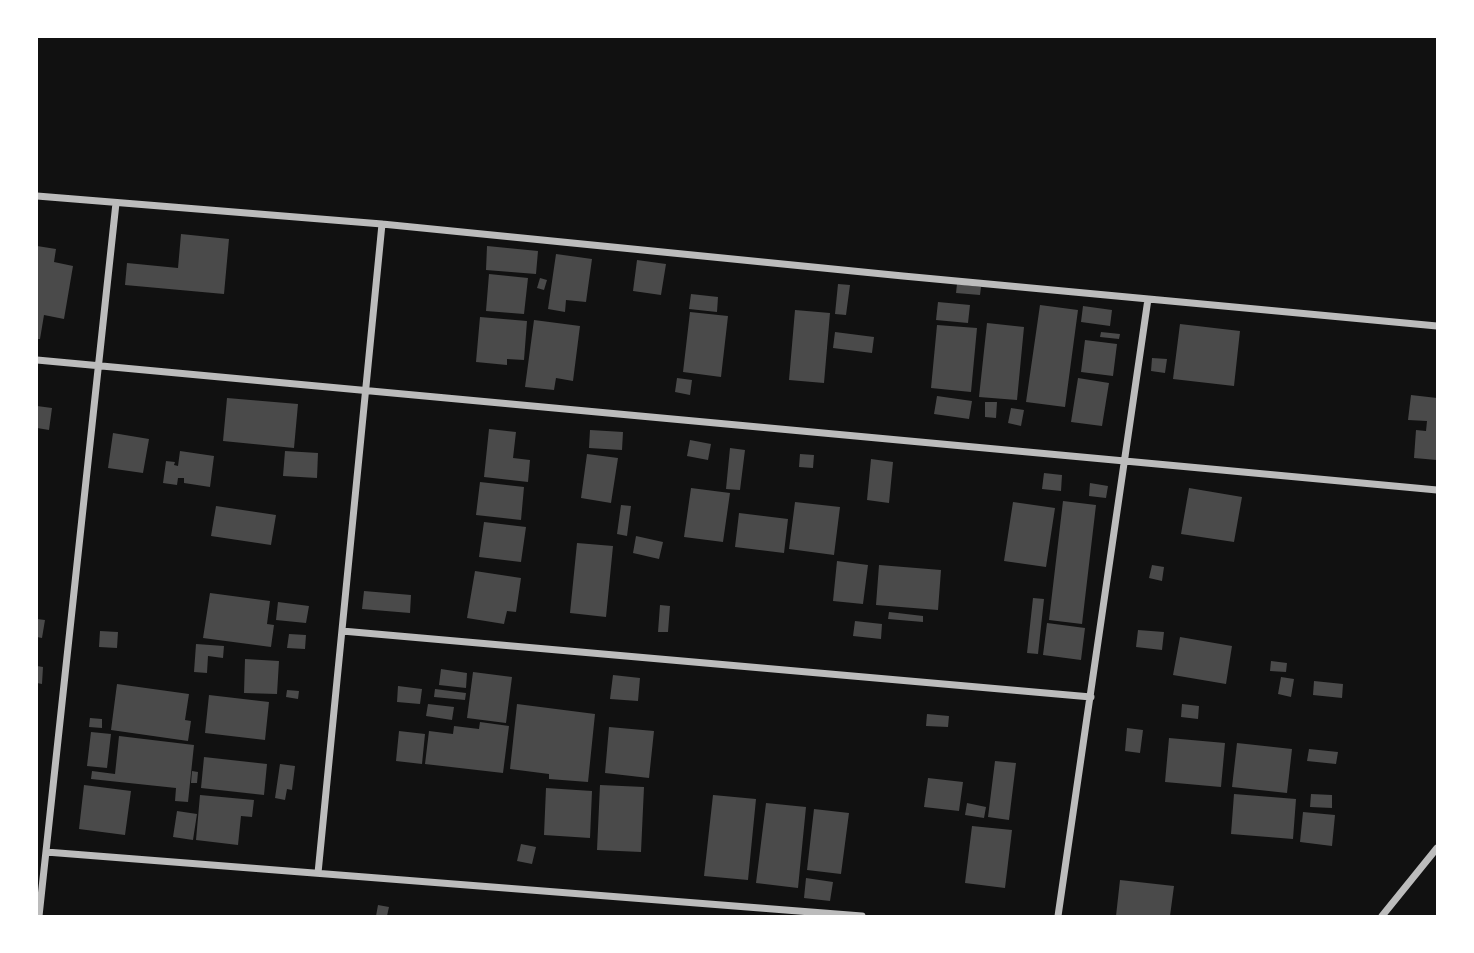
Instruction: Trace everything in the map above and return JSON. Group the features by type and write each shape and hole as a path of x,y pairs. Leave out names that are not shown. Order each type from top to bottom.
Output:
{"street":[{"path":"37,195 382,224 1437,326"},
{"path":"39,916 116,203"},
{"path":"317,873 382,224"},
{"path":"1058,916 1148,299"},
{"path":"37,360 1437,490"},
{"path":"342,631 1091,697"},
{"path":"1382,916 1437,848"},
{"path":"46,852 761,912 862,916"}],"building":[{"path":"181,234 229,239 224,294 125,285 127,263 178,268"},
{"path":"37,246 56,249 54,262 73,266 64,319 44,315 40,339 37,339"},
{"path":"487,246 538,251 536,274 486,270"},
{"path":"556,254 592,259 586,302 566,300 565,312 548,309"},
{"path":"637,260 666,264 661,295 633,291"},
{"path":"489,274 528,278 524,314 486,311"},
{"path":"540,278 547,280 544,290 537,288"},
{"path":"838,284 850,285 846,315 835,314"},
{"path":"957,284 981,287 980,295 956,293"},
{"path":"691,294 718,297 717,312 689,309"},
{"path":"938,302 970,305 968,323 936,320"},
{"path":"1040,305 1078,310 1065,407 1026,402"},
{"path":"1083,306 1112,310 1110,326 1081,322"},
{"path":"795,310 830,313 824,383 789,380"},
{"path":"690,312 728,316 721,377 683,372"},
{"path":"480,317 527,321 524,360 507,359 507,365 476,362"},
{"path":"534,320 580,326 573,381 556,378 554,390 525,387"},
{"path":"987,323 1024,327 1017,400 979,397"},
{"path":"1180,324 1240,331 1234,386 1173,379"},
{"path":"937,325 977,328 971,392 931,388"},
{"path":"835,332 874,337 872,353 833,348"},
{"path":"1101,332 1120,334 1119,339 1100,337"},
{"path":"1085,340 1117,344 1113,376 1081,372"},
{"path":"1152,358 1167,359 1165,373 1151,371"},
{"path":"677,378 692,380 690,395 675,392"},
{"path":"1078,378 1109,383 1102,426 1071,422"},
{"path":"1411,395 1437,398 1437,460 1414,458 1416,430 1426,431 1427,421 1408,420"},
{"path":"937,396 972,401 969,419 934,414"},
{"path":"227,398 298,404 294,448 223,441"},
{"path":"985,402 997,402 996,418 985,417"},
{"path":"37,406 52,408 49,430 37,428"},
{"path":"1011,408 1024,410 1021,426 1008,423"},
{"path":"489,429 516,432 513,458 530,460 528,482 484,477"},
{"path":"590,430 623,432 622,450 589,448"},
{"path":"113,433 149,439 143,473 108,468"},
{"path":"690,440 711,444 708,460 687,456"},
{"path":"730,448 745,450 740,490 726,489"},
{"path":"180,451 214,456 210,487 184,483 184,478 178,478 177,485 163,483 166,461 175,462 174,465 178,466"},
{"path":"285,451 318,453 317,478 283,476"},
{"path":"587,454 618,458 611,503 581,498"},
{"path":"800,454 814,455 813,468 799,467"},
{"path":"871,459 893,462 889,503 867,500"},
{"path":"1044,473 1062,475 1061,491 1042,489"},
{"path":"480,482 524,487 521,520 476,515"},
{"path":"1090,483 1108,486 1106,498 1089,496"},
{"path":"691,488 730,493 723,542 684,537"},
{"path":"1189,488 1242,497 1234,542 1181,534"},
{"path":"1063,501 1096,505 1082,624 1049,620"},
{"path":"795,502 840,507 834,555 789,549"},
{"path":"1013,502 1055,508 1046,567 1004,561"},
{"path":"621,505 631,506 627,536 617,534"},
{"path":"216,506 276,515 271,545 211,536"},
{"path":"739,513 788,519 784,553 735,547"},
{"path":"484,522 526,527 521,562 479,557"},
{"path":"636,536 663,542 659,559 633,553"},
{"path":"577,543 613,546 606,617 570,613"},
{"path":"837,561 868,565 863,604 833,601"},
{"path":"879,565 941,570 938,610 876,605"},
{"path":"1152,565 1164,567 1162,581 1149,578"},
{"path":"475,571 521,578 516,612 507,611 504,624 467,618"},
{"path":"364,591 411,595 410,613 362,609"},
{"path":"210,593 270,601 267,624 274,625 271,647 203,638"},
{"path":"1033,598 1044,599 1038,654 1027,653"},
{"path":"278,602 309,606 306,623 276,620"},
{"path":"660,605 670,606 668,632 658,632"},
{"path":"889,612 923,616 923,622 888,619"},
{"path":"37,619 45,620 42,638 37,637"},
{"path":"855,621 882,624 881,639 853,636"},
{"path":"1047,623 1085,628 1081,660 1043,655"},
{"path":"1138,630 1164,632 1162,650 1136,647"},
{"path":"100,631 118,632 117,648 99,647"},
{"path":"289,634 306,635 305,649 287,648"},
{"path":"1180,637 1232,646 1226,684 1173,675"},
{"path":"196,644 224,646 223,658 208,656 207,673 194,672"},
{"path":"245,659 279,661 277,694 244,693"},
{"path":"1271,661 1287,663 1286,672 1270,671"},
{"path":"37,666 43,667 42,684 37,683"},
{"path":"441,669 467,673 466,688 439,685"},
{"path":"473,672 512,677 506,723 467,718"},
{"path":"613,675 640,678 638,701 610,699"},
{"path":"1281,677 1294,679 1291,697 1278,694"},
{"path":"1314,681 1343,684 1342,698 1313,695"},
{"path":"117,684 189,694 185,720 191,721 188,741 111,730"},
{"path":"398,686 422,689 420,704 397,702"},
{"path":"435,689 466,693 465,700 434,697"},
{"path":"287,690 299,691 298,699 286,697"},
{"path":"209,695 269,702 265,740 205,733"},
{"path":"428,704 454,707 452,720 426,716"},
{"path":"517,704 595,714 588,782 549,779 549,774 510,769"},
{"path":"1182,704 1199,706 1198,719 1181,717"},
{"path":"927,714 949,716 948,727 926,726"},
{"path":"90,718 102,719 102,728 89,727"},
{"path":"480,722 509,726 503,773 425,764 429,731 453,734 454,726 479,729"},
{"path":"609,727 654,731 649,778 605,773"},
{"path":"1127,728 1143,730 1140,753 1125,751"},
{"path":"399,731 425,734 422,764 396,761"},
{"path":"91,732 111,734 107,768 87,766"},
{"path":"119,736 194,745 188,802 175,801 176,788 91,779 92,771 115,774"},
{"path":"1169,738 1225,743 1221,787 1165,782"},
{"path":"1237,743 1292,749 1287,793 1232,787"},
{"path":"1309,749 1338,752 1336,764 1307,761"},
{"path":"204,757 267,764 264,795 201,788"},
{"path":"995,761 1016,763 1009,820 988,817"},
{"path":"280,764 295,766 292,790 287,789 285,800 275,798"},
{"path":"192,771 198,772 197,783 191,783"},
{"path":"928,778 963,782 959,811 924,807"},
{"path":"84,785 131,791 125,835 79,829"},
{"path":"600,785 644,787 641,852 597,850"},
{"path":"546,788 592,791 590,838 544,835"},
{"path":"1234,794 1296,799 1293,839 1231,834"},
{"path":"1311,794 1332,795 1332,808 1310,807"},
{"path":"200,795 254,800 252,817 241,816 238,845 196,840"},
{"path":"713,795 756,799 748,880 704,876"},
{"path":"766,803 806,807 798,888 756,883"},
{"path":"967,803 986,807 984,818 965,815"},
{"path":"814,809 849,813 841,874 807,870"},
{"path":"177,811 197,814 193,840 173,837"},
{"path":"1303,812 1335,815 1332,846 1300,842"},
{"path":"972,826 1012,830 1005,888 965,883"},
{"path":"521,844 536,847 532,864 517,861"},
{"path":"806,878 833,882 830,901 804,898"},
{"path":"1120,880 1174,886 1170,916 1116,916"},
{"path":"378,905 389,907 387,916 376,916"}]}
